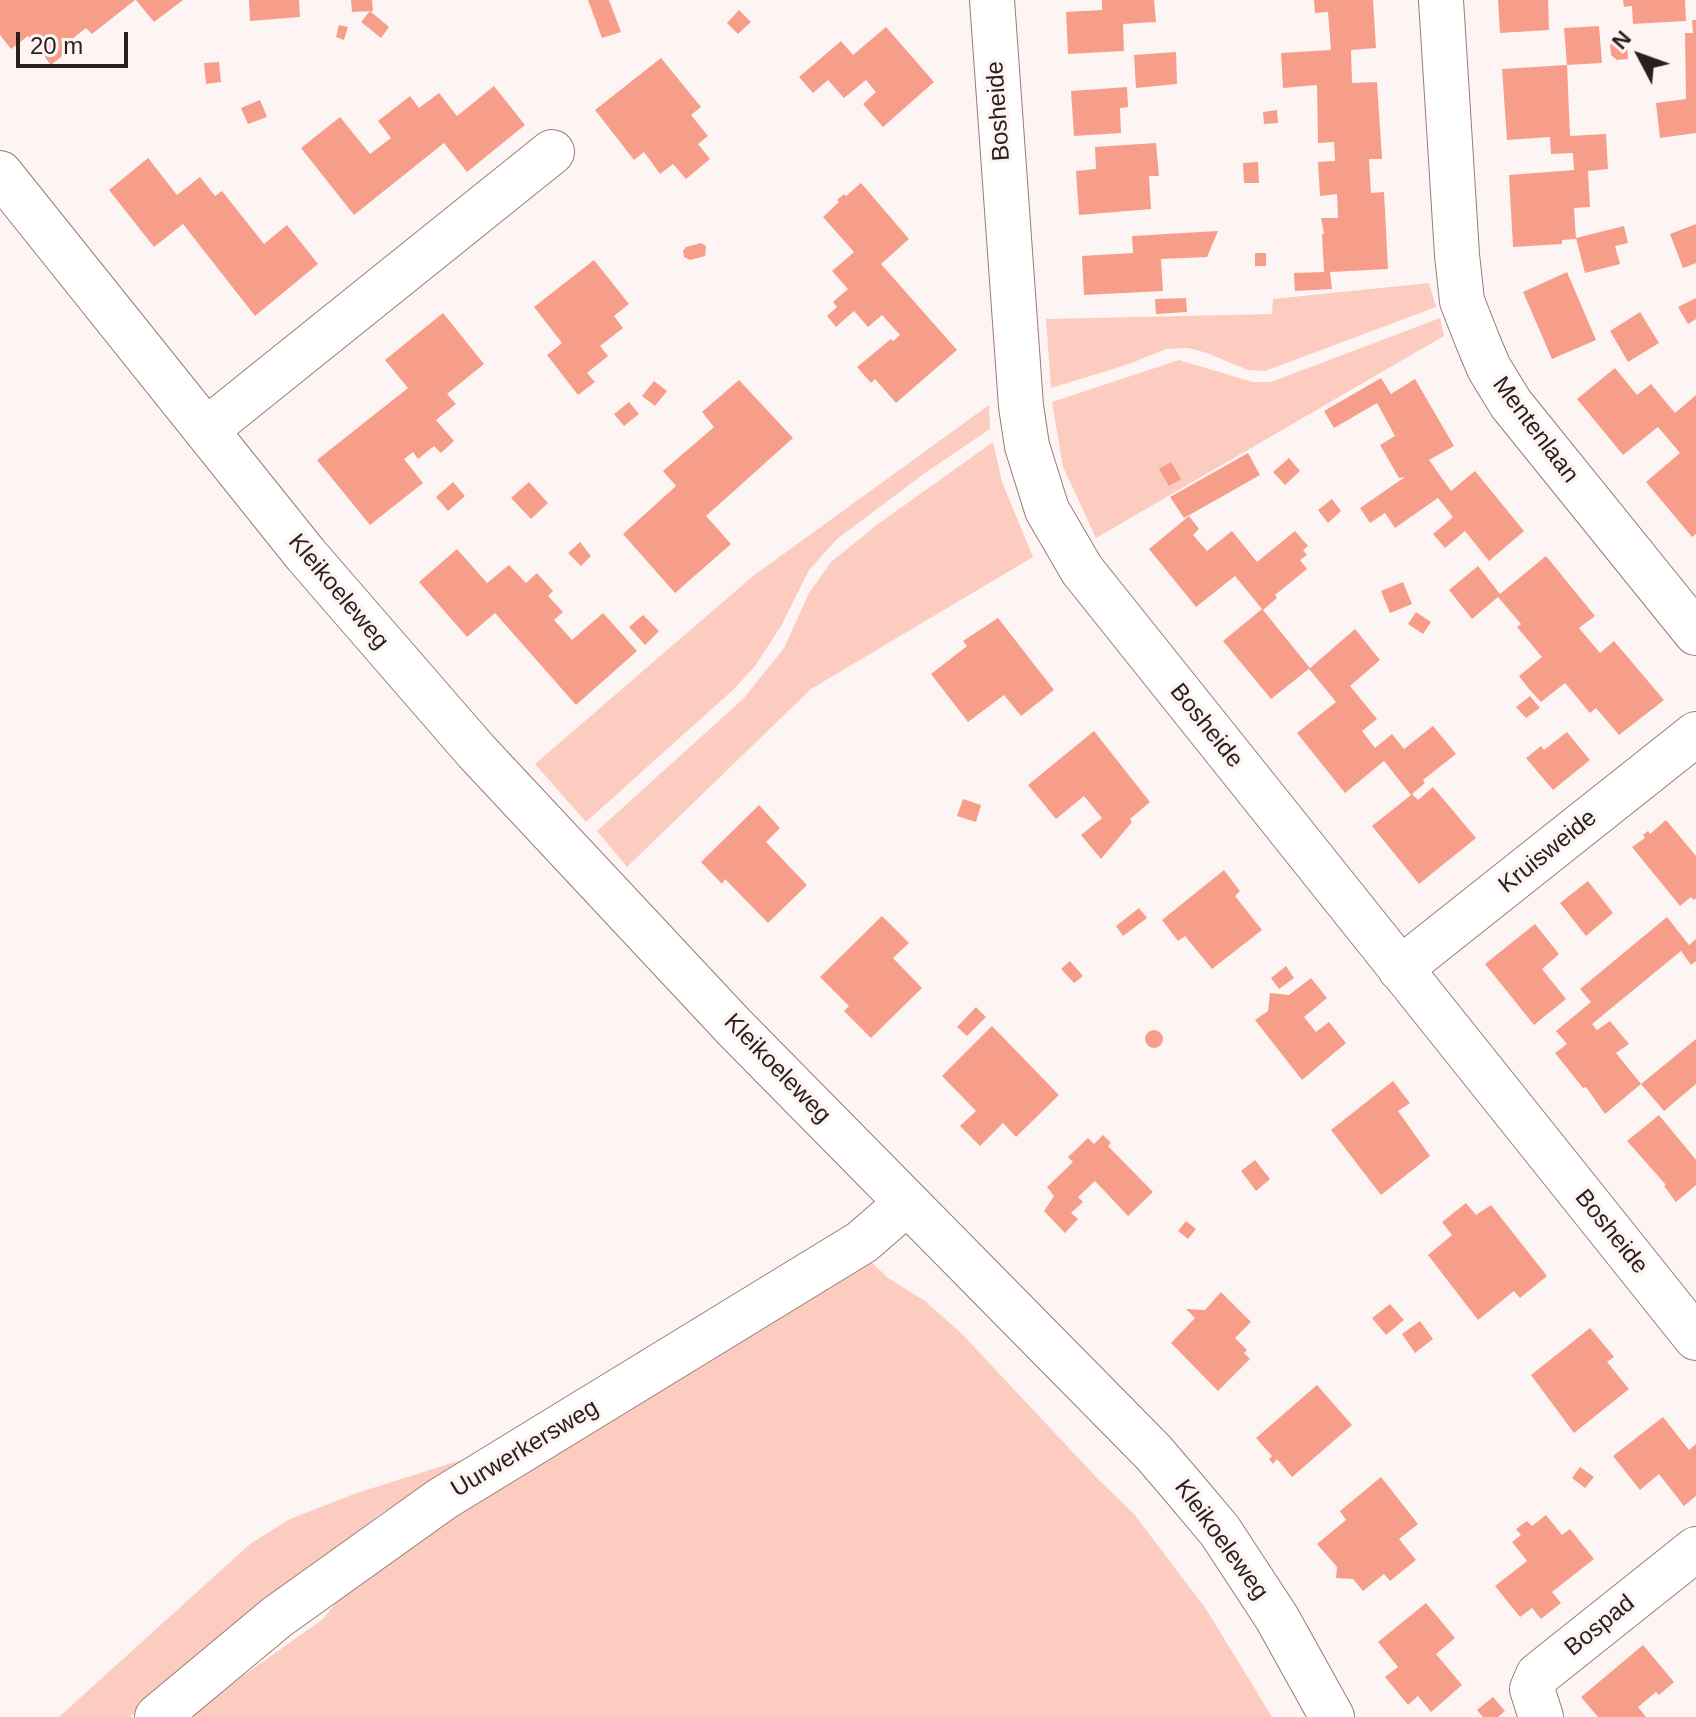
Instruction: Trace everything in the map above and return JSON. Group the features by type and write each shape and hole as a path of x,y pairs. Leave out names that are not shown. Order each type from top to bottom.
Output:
{"street":[{"name":"Bosheide","path":"992,0 1021,406 1033,468 1047,510 1082,570 1696,1338"},
{"name":"Mentenlaan","path":"1441,0 1457,255 1462,301 1478,342 1511,404 1696,633"},
{"path":"206,430 552,152"},
{"name":"Kleikoeleweg","path":"0,173 306,555 466,740 735,1028 1153,1452 1220,1531 1277,1618 1332,1717"},
{"name":"Kruisweide","path":"1400,969 1692,745"},
{"name":"Uurwerkersweg","path":"157,1717 277,1617 442,1499 862,1242 907,1203"},
{"name":"Bospad","path":"1541,1717 1532,1689 1538,1675 1696,1549"}],"shaded area":[{"path":"1429,283 1436,307 1265,371 1248,370 1188,348 1166,349 1051,388 1046,319 1272,314 1273,299"},
{"path":"1440,318 1444,336 1096,538 1063,467 1052,402 1179,360 1253,382 1271,382"},
{"path":"989,405 990,429 837,539 809,570 781,626 755,666 734,689 586,822 535,764 753,576"},
{"path":"993,442 1002,482 1033,557 811,689 627,867 597,831 744,698 784,648 809,593 831,562 878,524"},
{"path":"862,1253 888,1278 925,1301 962,1334 1134,1514 1206,1609 1272,1717 185,1717 323,1619 355,1577"},
{"path":"477,1455 380,1514 130,1717 59,1717 250,1544 290,1519 354,1494"}],"building":[{"path":"0,0 135,0 92,34 86,28 72,39 76,45 51,65 28,36 11,49 0,35"},
{"path":"136,0 183,0 154,22"},
{"path":"249,0 299,0 300,17 250,21"},
{"path":"351,0 372,0 373,11 352,12"},
{"path":"588,0 609,0 621,32 602,38"},
{"path":"1102,0 1154,0 1156,22 1123,24 1124,51 1068,54 1066,12 1102,10"},
{"path":"1314,0 1373,0 1376,48 1351,50 1352,83 1377,82 1382,159 1369,159 1371,193 1384,192 1388,269 1330,272 1332,289 1295,291 1294,273 1324,272 1321,218 1338,218 1337,194 1320,196 1318,162 1335,161 1334,142 1318,143 1317,85 1283,88 1281,53 1331,50 1328,12 1315,13"},
{"path":"1498,0 1548,0 1549,30 1500,33"},
{"path":"1623,0 1685,0 1686,21 1633,24 1632,6 1624,7"},
{"path":"739,10 751,22 738,34 727,23"},
{"path":"370,11 389,27 381,38 361,22"},
{"path":"1692,20 1696,20 1696,133 1660,138 1656,103 1686,99 1685,33 1693,33"},
{"path":"339,25 348,27 344,40 336,37"},
{"path":"1599,26 1602,63 1567,65 1564,28"},
{"path":"886,27 934,82 883,127 863,104 876,92 866,80 844,98 828,80 813,93 799,77 841,41 853,55"},
{"path":"1627,43 1628,59 1617,60 1611,55 1610,44"},
{"path":"1176,52 1177,84 1136,88 1134,55"},
{"path":"661,58 701,107 691,115 708,136 698,144 710,159 686,179 673,164 660,174 644,152 634,160 595,110"},
{"path":"219,62 221,82 206,84 204,63"},
{"path":"1567,65 1570,136 1606,134 1608,169 1588,171 1590,207 1574,208 1576,239 1562,240 1562,244 1513,247 1509,175 1574,170 1573,153 1551,154 1550,137 1507,140 1502,69"},
{"path":"494,86 525,125 467,172 444,143 354,215 301,148 340,117 370,154 391,138 378,121 410,96 419,108 439,93 457,116"},
{"path":"1127,87 1128,107 1120,108 1121,133 1074,136 1071,91"},
{"path":"260,100 267,117 248,124 241,108"},
{"path":"1277,110 1278,123 1264,124 1263,112"},
{"path":"1156,143 1159,176 1149,176 1151,209 1079,215 1076,171 1096,169 1095,147"},
{"path":"148,158 177,195 200,177 215,196 222,191 264,244 287,225 318,264 255,316 183,224 154,247 109,190"},
{"path":"1258,162 1259,183 1244,183 1243,163"},
{"path":"861,183 909,239 881,264 957,350 896,403 875,379 871,383 857,367 900,335 882,315 868,327 854,311 836,327 827,316 837,307 833,302 848,289 832,271 854,252 823,217 839,202 837,200"},
{"path":"1696,224 1696,263 1683,268 1670,234"},
{"path":"1624,226 1628,243 1615,246 1620,264 1585,273 1576,238"},
{"path":"1218,231 1207,257 1161,259 1163,291 1084,295 1082,256 1133,253 1132,236"},
{"path":"701,243 706,246 705,256 690,260 684,257 686,247"},
{"path":"1255,253 1266,253 1266,266 1255,266"},
{"path":"594,260 629,304 614,316 623,328 600,346 608,356 587,373 595,382 578,395 547,355 562,343 534,307"},
{"path":"1567,272 1596,340 1552,359 1523,292"},
{"path":"1186,298 1187,312 1156,314 1155,299"},
{"path":"1696,298 1696,319 1688,324 1678,307"},
{"path":"1640,312 1659,343 1628,362 1610,331"},
{"path":"443,313 484,364 447,394 456,404 436,420 454,441 441,453 434,446 418,459 413,452 404,459 423,483 370,525 317,460 408,388 385,360"},
{"path":"1615,368 1637,395 1651,384 1675,413 1696,395 1696,534 1692,537 1646,482 1680,453 1658,427 1623,455 1577,399"},
{"path":"1381,378 1391,394 1415,379 1454,446 1429,460 1451,491 1475,471 1524,531 1489,561 1465,531 1445,548 1433,534 1453,517 1438,498 1395,528 1385,513 1370,523 1360,508 1405,477 1399,478 1380,445 1395,436 1377,403 1334,428 1324,411"},
{"path":"739,380 793,438 706,516 731,544 675,593 623,534 676,486 663,471 714,427 702,412"},
{"path":"654,381 667,391 655,406 642,396"},
{"path":"629,402 639,414 624,426 614,414"},
{"path":"1248,453 1260,475 1184,518 1170,497"},
{"path":"1289,458 1300,471 1285,485 1273,472"},
{"path":"1171,462 1181,479 1169,486 1159,469"},
{"path":"453,482 465,496 448,511 436,497"},
{"path":"529,482 548,503 531,519 511,498"},
{"path":"1332,499 1341,511 1328,523 1318,510"},
{"path":"1189,516 1199,529 1193,535 1207,551 1232,531 1257,562 1295,531 1308,546 1303,550 1307,555 1300,560 1307,569 1275,595 1277,598 1263,610 1310,668 1271,699 1223,641 1262,609 1235,576 1196,607 1149,549"},
{"path":"580,542 591,556 581,566 568,553"},
{"path":"457,549 487,583 509,565 526,583 537,573 553,591 548,596 563,612 554,620 572,640 603,613 637,651 576,705 495,613 467,637 419,582"},
{"path":"1546,556 1595,616 1579,628 1600,653 1614,641 1664,700 1619,735 1596,708 1590,713 1565,683 1541,702 1529,689 1519,676 1542,657 1517,627 1521,624 1498,597 1472,619 1449,590 1478,566 1500,594"},
{"path":"1403,582 1412,604 1390,613 1381,591"},
{"path":"1416,612 1431,622 1423,634 1408,624"},
{"path":"643,615 659,631 645,645 629,627"},
{"path":"998,618 1054,690 1021,716 1004,695 968,722 931,674 967,646 963,641"},
{"path":"1355,629 1380,660 1350,686 1377,719 1362,731 1375,748 1392,734 1404,749 1433,726 1456,754 1423,780 1425,783 1412,794 1418,800 1433,787 1476,838 1419,884 1372,826 1411,795 1384,761 1345,793 1297,733 1336,702 1309,669"},
{"path":"1530,696 1540,708 1526,718 1516,707"},
{"path":"1094,731 1150,802 1130,819 1132,822 1101,859 1081,835 1102,818 1084,796 1056,819 1028,785"},
{"path":"1567,732 1590,760 1553,790 1526,758 1541,746 1544,750"},
{"path":"963,799 981,805 976,822 957,816"},
{"path":"759,805 780,828 766,842 807,885 768,923 725,879 722,884 701,862"},
{"path":"1666,820 1696,856 1696,898 1691,897 1680,906 1632,847 1645,838 1643,835 1648,831 1650,834"},
{"path":"1224,870 1240,891 1235,896 1262,930 1212,969 1185,936 1178,941 1162,920"},
{"path":"1588,881 1613,913 1586,936 1560,903"},
{"path":"1139,908 1147,918 1123,936 1116,926"},
{"path":"882,916 909,943 893,958 922,988 871,1038 844,1011 849,1006 820,977"},
{"path":"1667,917 1689,945 1696,939 1696,961 1691,965 1681,951 1592,1024 1597,1030 1610,1021 1629,1044 1616,1053 1641,1084 1605,1114 1586,1087 1583,1088 1555,1053 1567,1044 1556,1031 1591,1002 1580,989"},
{"path":"1535,924 1559,954 1542,969 1566,999 1534,1025 1485,964"},
{"path":"1070,961 1083,976 1074,983 1061,969"},
{"path":"1286,966 1294,978 1279,989 1271,978"},
{"path":"1311,978 1327,998 1304,1017 1316,1032 1329,1022 1346,1043 1302,1080 1255,1020 1268,1011 1270,993 1289,995"},
{"path":"976,1007 986,1017 967,1036 957,1027"},
{"path":"992,1026 1059,1095 1016,1137 1003,1123 980,1146 960,1126 976,1111 942,1076"},
{"path":"1150,1030 1158,1030 1163,1039 1161,1046 1150,1048 1145,1043 1145,1035"},
{"path":"1696,1039 1696,1084 1664,1111 1641,1084"},
{"path":"1393,1081 1410,1103 1398,1111 1430,1156 1381,1195 1331,1130"},
{"path":"1659,1115 1696,1160 1696,1185 1676,1202 1666,1185 1627,1141"},
{"path":"1103,1135 1111,1143 1108,1146 1153,1192 1128,1216 1095,1181 1078,1197 1083,1202 1071,1213 1078,1219 1065,1233 1044,1211 1054,1196 1047,1187 1073,1162 1068,1157 1088,1138 1094,1144"},
{"path":"1255,1160 1270,1179 1256,1191 1241,1171"},
{"path":"1466,1203 1476,1215 1491,1205 1547,1276 1520,1298 1514,1291 1478,1320 1428,1255 1452,1235 1442,1222"},
{"path":"1186,1221 1196,1229 1188,1239 1178,1231"},
{"path":"1221,1292 1251,1322 1235,1338 1247,1350 1244,1353 1250,1359 1218,1391 1171,1343 1195,1318 1186,1309 1205,1310"},
{"path":"1390,1304 1404,1320 1386,1335 1372,1318"},
{"path":"1420,1321 1433,1339 1415,1353 1402,1334"},
{"path":"1590,1328 1614,1357 1607,1362 1629,1389 1574,1433 1531,1375"},
{"path":"1317,1385 1352,1425 1292,1477 1277,1459 1273,1464 1269,1459 1272,1456 1256,1438"},
{"path":"1663,1417 1689,1450 1696,1444 1696,1496 1684,1506 1659,1474 1640,1490 1613,1456"},
{"path":"1580,1467 1594,1477 1585,1488 1572,1478"},
{"path":"1381,1477 1418,1524 1399,1539 1416,1560 1390,1581 1384,1574 1363,1591 1353,1579 1336,1578 1337,1567 1317,1544 1346,1520 1340,1511"},
{"path":"1546,1515 1562,1535 1570,1529 1594,1559 1552,1592 1561,1603 1541,1619 1532,1608 1520,1617 1495,1586 1527,1561 1512,1542 1521,1535 1516,1529 1527,1521 1532,1526"},
{"path":"1426,1603 1455,1638 1436,1654 1462,1685 1431,1712 1418,1696 1408,1705 1385,1677 1398,1667 1378,1642"},
{"path":"1643,1645 1674,1682 1638,1707 1646,1717 1598,1717 1581,1697"},
{"path":"1493,1697 1505,1711 1498,1717 1483,1717 1477,1710"}]}
